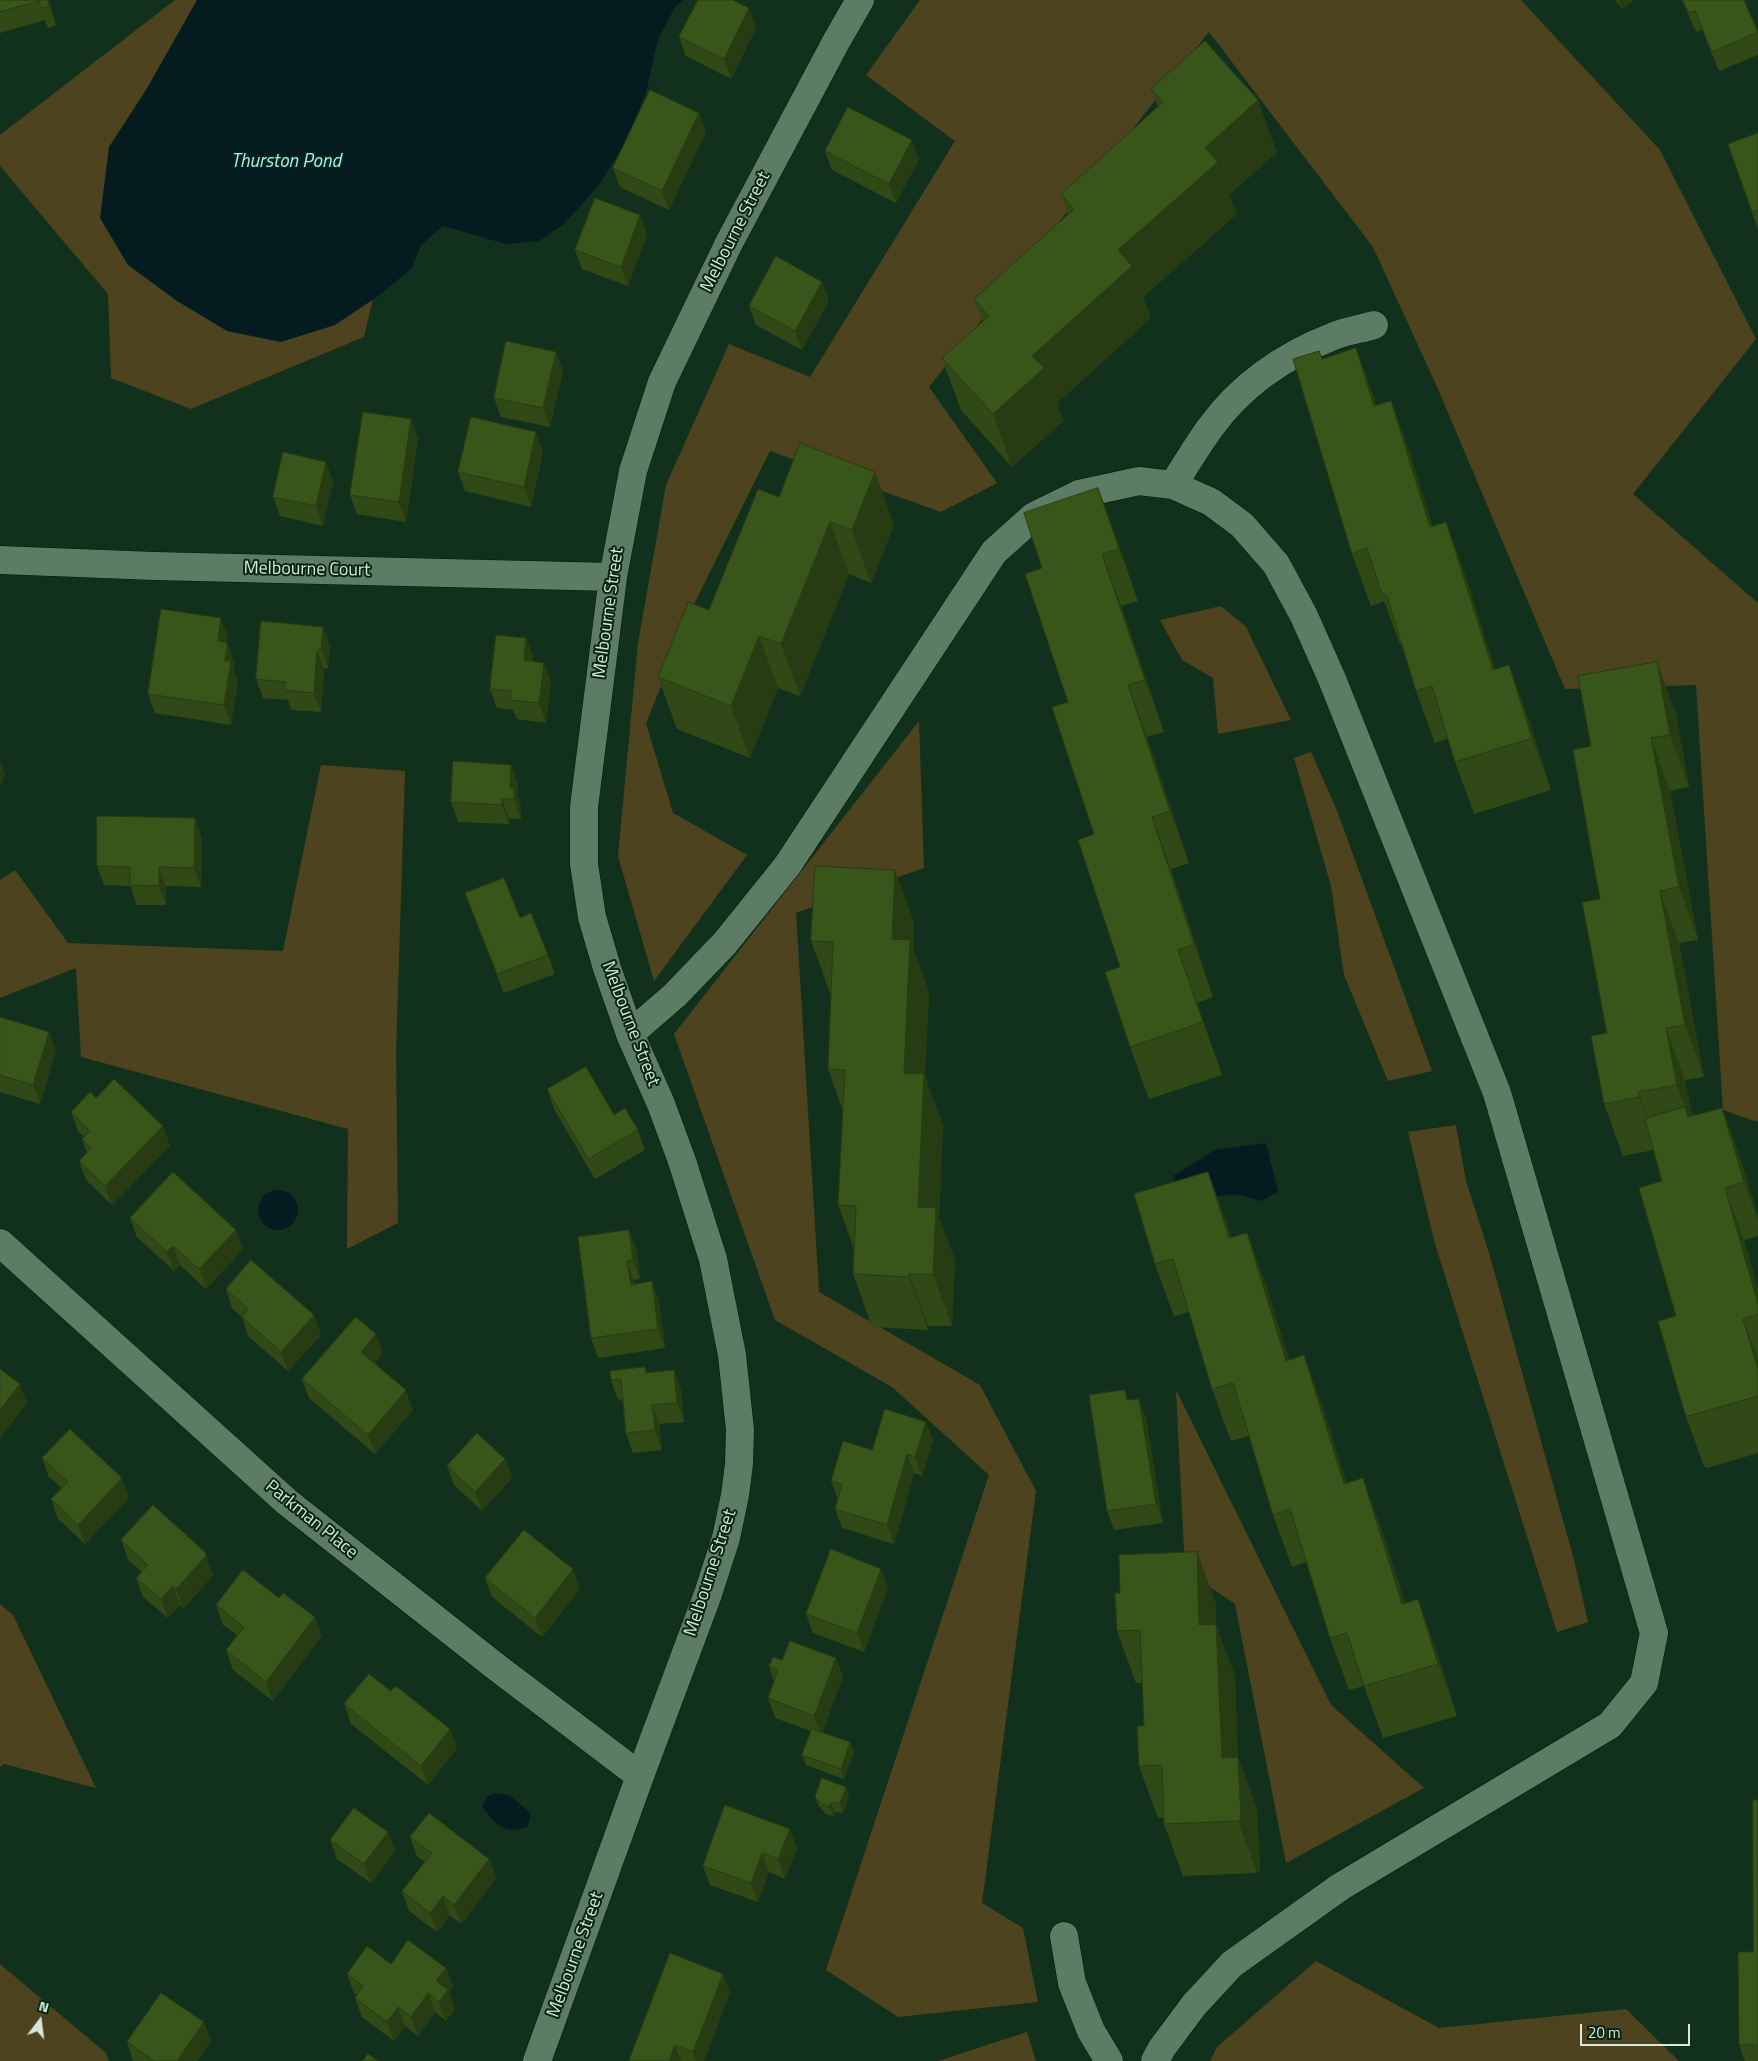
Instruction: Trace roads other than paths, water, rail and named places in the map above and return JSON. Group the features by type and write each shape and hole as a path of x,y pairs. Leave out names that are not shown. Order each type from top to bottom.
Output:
{"street":[{"name":"Melbourne Street","path":"537,2061 708,1594 726,1538 736,1495 739,1464 740,1430 732,1355 713,1259 682,1161 661,1104 630,1034 607,968 592,917 584,864 584,807 613,577 633,471 662,382 729,243 860,0"},
{"path":"1173,485 1211,426 1236,397 1263,373 1298,352 1335,335 1374,325"},
{"path":"630,1034 675,995 725,943 788,866 994,552 1034,516 1079,494 1139,481 1173,485 1210,502 1242,525 1276,564 1304,616 1332,679 1497,1093 1654,1633 1644,1683 1610,1725 1340,1887 1232,1964 1194,2005 1162,2048 1155,2061"},
{"name":"Melbourne Court","path":"0,560 154,566 613,577"},
{"name":"Parkman Place","path":"0,1243 287,1502 495,1666 640,1776"},
{"path":"1064,1936 1072,1983 1091,2031 1108,2061"}],"water":[{"name":"Thurston Pond","path":"197,0 683,0 675,7 658,39 646,93 627,140 599,185 564,224 539,241 506,244 443,226 421,245 412,268 377,297 335,325 281,342 227,331 177,301 128,265 100,218 109,147 146,90"},
{"path":"1266,1143 1278,1192 1261,1201 1235,1194 1183,1202 1173,1176 1215,1150"},
{"path":"282,1190 289,1193 295,1199 298,1210 297,1218 289,1227 282,1230 274,1230 267,1227 259,1218 258,1206 261,1199 270,1191"},
{"path":"494,1793 509,1795 531,1813 528,1826 513,1830 496,1823 482,1806 487,1797"}]}
